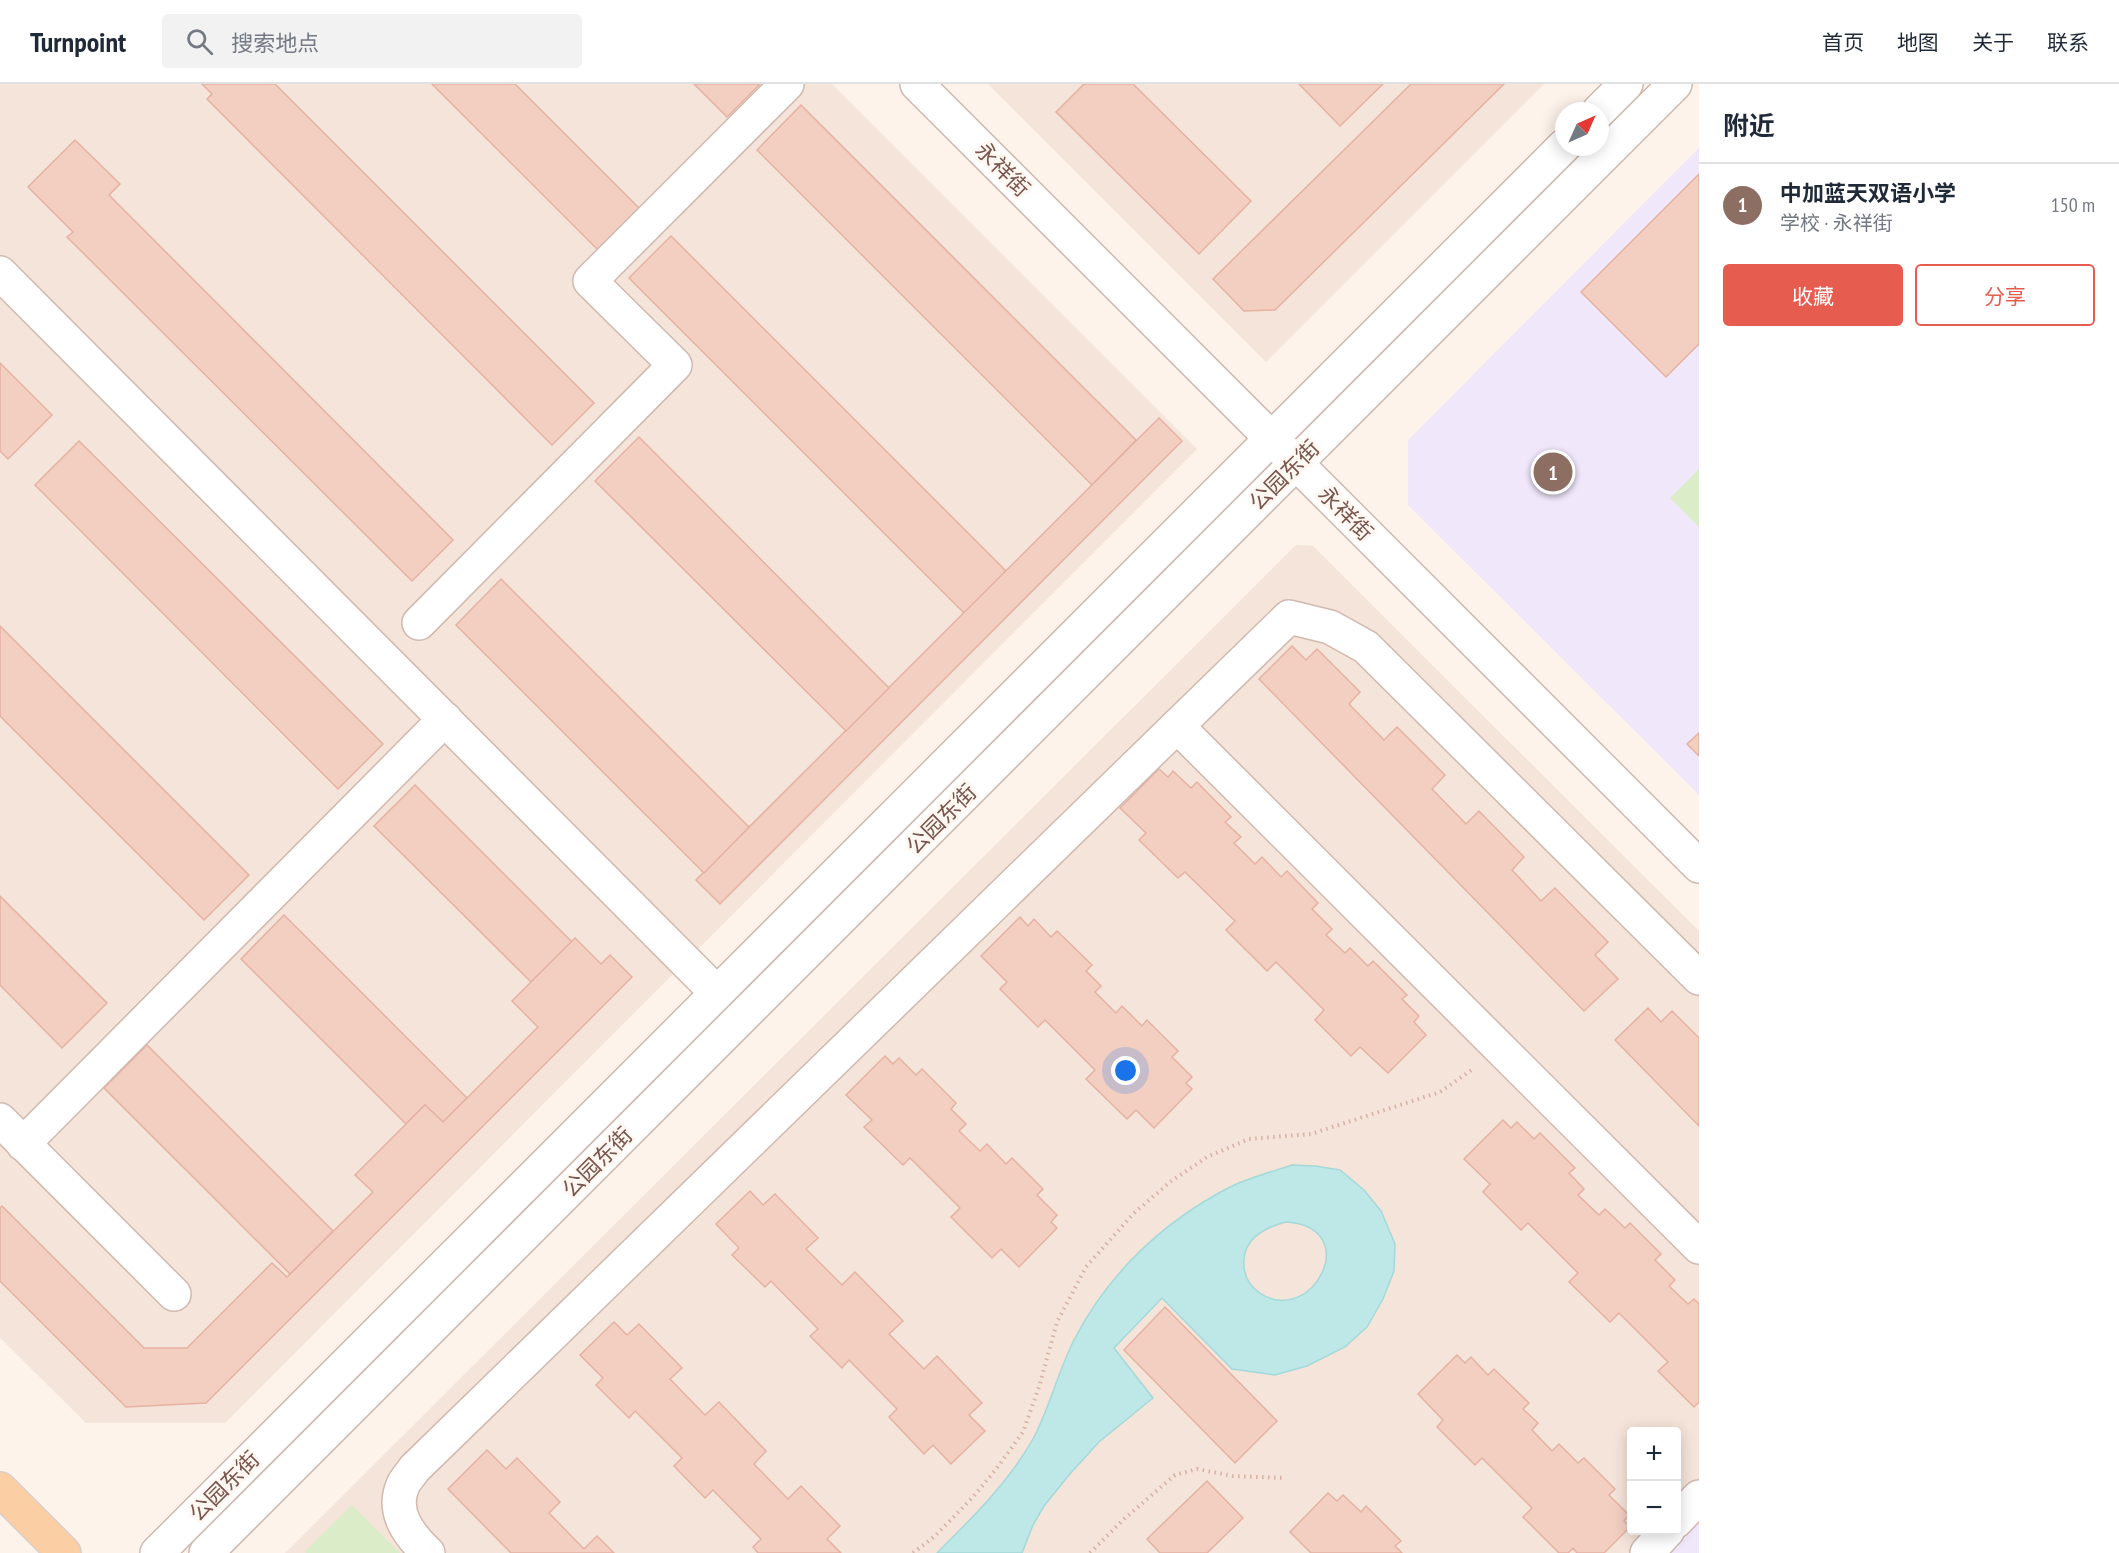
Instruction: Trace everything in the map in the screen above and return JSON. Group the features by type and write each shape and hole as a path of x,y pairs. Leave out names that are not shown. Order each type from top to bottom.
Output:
{"main road":[{"path":"0,1489 64,1553"}],"street":[{"path":"419,623 675,365 590,281 787,84"},
{"name":"永祥街","path":"917,84 1699,866"},
{"path":"1608,102 1626,84"},
{"name":"公园东街","path":"206,1553 1675,84"},
{"name":"公园东街","path":"157,1553 1555,155"},
{"path":"0,273 717,993"},
{"path":"428,1553 404,1525 398,1506 403,1485 414,1469 1289,617 1330,627 1366,647 1699,978"},
{"path":"23,1144 445,719"},
{"path":"1177,726 1699,1247"},
{"path":"0,1120 174,1294"},
{"path":"1681,1517 1699,1497"},
{"path":"1647,1553 1663,1535"}],"path":[{"path":"914,1553 935,1536 972,1497 1023,1432 1039,1387 1057,1322 1086,1267 1134,1214 1170,1182 1207,1157 1249,1139 1311,1134 1440,1092 1501,1050"},
{"path":"1090,1553 1124,1519 1175,1475 1197,1469 1233,1476 1285,1478"}],"shaded area":[{"path":"0,84 832,84 1197,449 225,1423 86,1423 0,1338"},
{"path":"988,84 1544,84 1266,362"},
{"path":"1699,148 1699,795 1408,505 1408,440"},
{"path":"1296,545 1313,546 1699,931 1699,1517 1666,1553 285,1553"},
{"path":"1699,1517 1699,1553 1666,1553"}],"green space":[{"path":"1699,469 1699,527 1670,498"},
{"path":"352,1505 400,1553 305,1553"}],"water":[{"path":"1292,1165 1340,1170 1364,1190 1381,1211 1395,1244 1394,1271 1383,1299 1367,1327 1345,1347 1307,1366 1275,1375 1232,1369 1162,1298 1114,1348 1153,1398 1099,1442 1069,1475 1044,1506 1033,1525 1022,1553 937,1553 989,1499 1023,1455 1039,1427 1075,1338 1104,1292 1121,1271 1160,1233 1204,1202 1236,1184","holes":["1286,1222 1310,1228 1323,1240 1326,1256 1322,1272 1312,1287 1297,1297 1279,1300 1257,1291 1247,1278 1244,1267 1246,1249 1250,1242 1269,1228"]}],"building":[{"path":"202,84 275,84 594,403 552,445 207,99 212,94"},
{"path":"432,84 515,84 640,209 599,251"},
{"path":"694,84 760,84 727,117"},
{"path":"1084,84 1133,84 1251,201 1199,254 1056,112"},
{"path":"1299,84 1383,84 1340,126"},
{"path":"1411,84 1504,84 1275,310 1244,311 1213,279"},
{"path":"801,105 1136,440 1092,485 757,150"},
{"path":"75,140 120,184 109,195 453,540 412,581 67,237 73,232 28,187"},
{"path":"1699,174 1699,344 1666,377 1581,292"},
{"path":"671,236 1006,571 964,613 629,278"},
{"path":"0,363 52,415 8,459 0,451"},
{"path":"1159,418 1182,441 720,904 696,880"},
{"path":"639,437 889,688 846,731 595,481"},
{"path":"79,441 383,744 338,789 35,485"},
{"path":"501,579 749,827 704,873 456,625"},
{"path":"0,626 249,875 204,920 0,716"},
{"path":"1292,646 1306,660 1317,649 1360,692 1349,704 1384,740 1397,727 1445,775 1432,789 1466,824 1479,811 1524,857 1512,870 1541,901 1555,888 1608,942 1595,955 1618,979 1584,1011 1259,679"},
{"path":"1699,733 1699,756 1687,744"},
{"path":"1159,769 1168,777 1173,771 1191,788 1197,782 1231,817 1225,822 1241,837 1234,843 1255,864 1262,857 1281,877 1287,871 1318,903 1312,909 1332,929 1326,935 1345,953 1350,948 1368,966 1373,961 1407,995 1402,999 1419,1016 1414,1022 1426,1035 1388,1073 1360,1047 1351,1056 1315,1020 1324,1010 1276,962 1267,971 1226,930 1235,921 1185,872 1178,878 1139,840 1146,833 1120,808"},
{"path":"415,785 572,942 531,982 374,826"},
{"path":"0,896 107,1003 62,1048 0,985"},
{"path":"284,915 467,1098 443,1122 425,1105 406,1124 241,959"},
{"path":"1020,917 1028,926 1034,919 1051,937 1057,931 1092,965 1086,971 1101,986 1095,992 1116,1013 1122,1006 1142,1026 1147,1020 1178,1051 1172,1057 1192,1077 1186,1083 1192,1089 1154,1128 1136,1110 1127,1119 1086,1079 1095,1070 1045,1020 1038,1027 1000,989 1007,982 981,956"},
{"path":"575,938 601,964 610,955 632,977 206,1403 126,1407 0,1281 0,1208 2,1206 144,1348 187,1348 272,1263 287,1277 373,1192 355,1175 425,1105 443,1122 538,1027 512,1001"},
{"path":"1648,1008 1661,1022 1672,1011 1699,1038 1699,1126 1615,1040"},
{"path":"147,1045 333,1231 290,1274 104,1088"},
{"path":"885,1056 893,1064 899,1058 916,1075 922,1069 956,1103 951,1109 966,1124 959,1131 980,1151 987,1144 1006,1164 1012,1158 1043,1189 1037,1195 1057,1215 1051,1222 1057,1228 1019,1267 1001,1249 992,1258 951,1217 960,1208 910,1158 903,1165 864,1127 872,1120 846,1095"},
{"path":"1503,1120 1511,1128 1517,1122 1534,1139 1540,1133 1575,1168 1569,1173 1584,1189 1578,1195 1599,1215 1605,1209 1625,1228 1630,1223 1661,1254 1655,1260 1675,1280 1669,1286 1688,1304 1694,1299 1699,1304 1699,1402 1694,1407 1658,1371 1668,1362 1619,1313 1610,1322 1569,1282 1578,1273 1528,1223 1521,1230 1483,1192 1490,1184 1464,1159"},
{"path":"750,1191 763,1205 775,1194 818,1238 806,1249 842,1285 855,1272 903,1321 889,1334 924,1369 937,1356 982,1403 969,1415 985,1431 951,1464 933,1445 924,1454 889,1417 897,1409 849,1360 842,1368 810,1336 818,1329 771,1281 765,1287 732,1255 739,1248 716,1224"},
{"path":"1165,1307 1277,1421 1235,1463 1124,1350"},
{"path":"614,1322 627,1335 639,1324 682,1368 670,1379 705,1415 719,1402 766,1451 754,1464 788,1499 801,1486 840,1526 827,1539 841,1553 758,1553 753,1547 761,1539 713,1490 705,1498 674,1466 682,1458 635,1411 629,1418 596,1385 603,1378 580,1355"},
{"path":"1457,1355 1465,1363 1471,1357 1488,1375 1494,1369 1529,1403 1523,1409 1538,1423 1532,1430 1552,1451 1559,1444 1578,1463 1584,1458 1615,1489 1609,1495 1627,1513 1624,1521 1627,1524 1627,1530 1604,1553 1577,1553 1573,1548 1568,1553 1559,1553 1523,1517 1532,1508 1482,1458 1475,1465 1437,1427 1443,1420 1418,1394"},
{"path":"487,1450 506,1469 517,1458 560,1502 549,1513 584,1549 597,1536 614,1553 511,1553 448,1489"},
{"path":"1207,1481 1243,1518 1207,1553 1160,1553 1147,1539"},
{"path":"1328,1493 1337,1501 1343,1495 1361,1512 1366,1506 1401,1541 1395,1546 1402,1553 1311,1553 1290,1532"}],"place":[{"name":"中加蓝天双语小学","path":"1553,472"}]}
